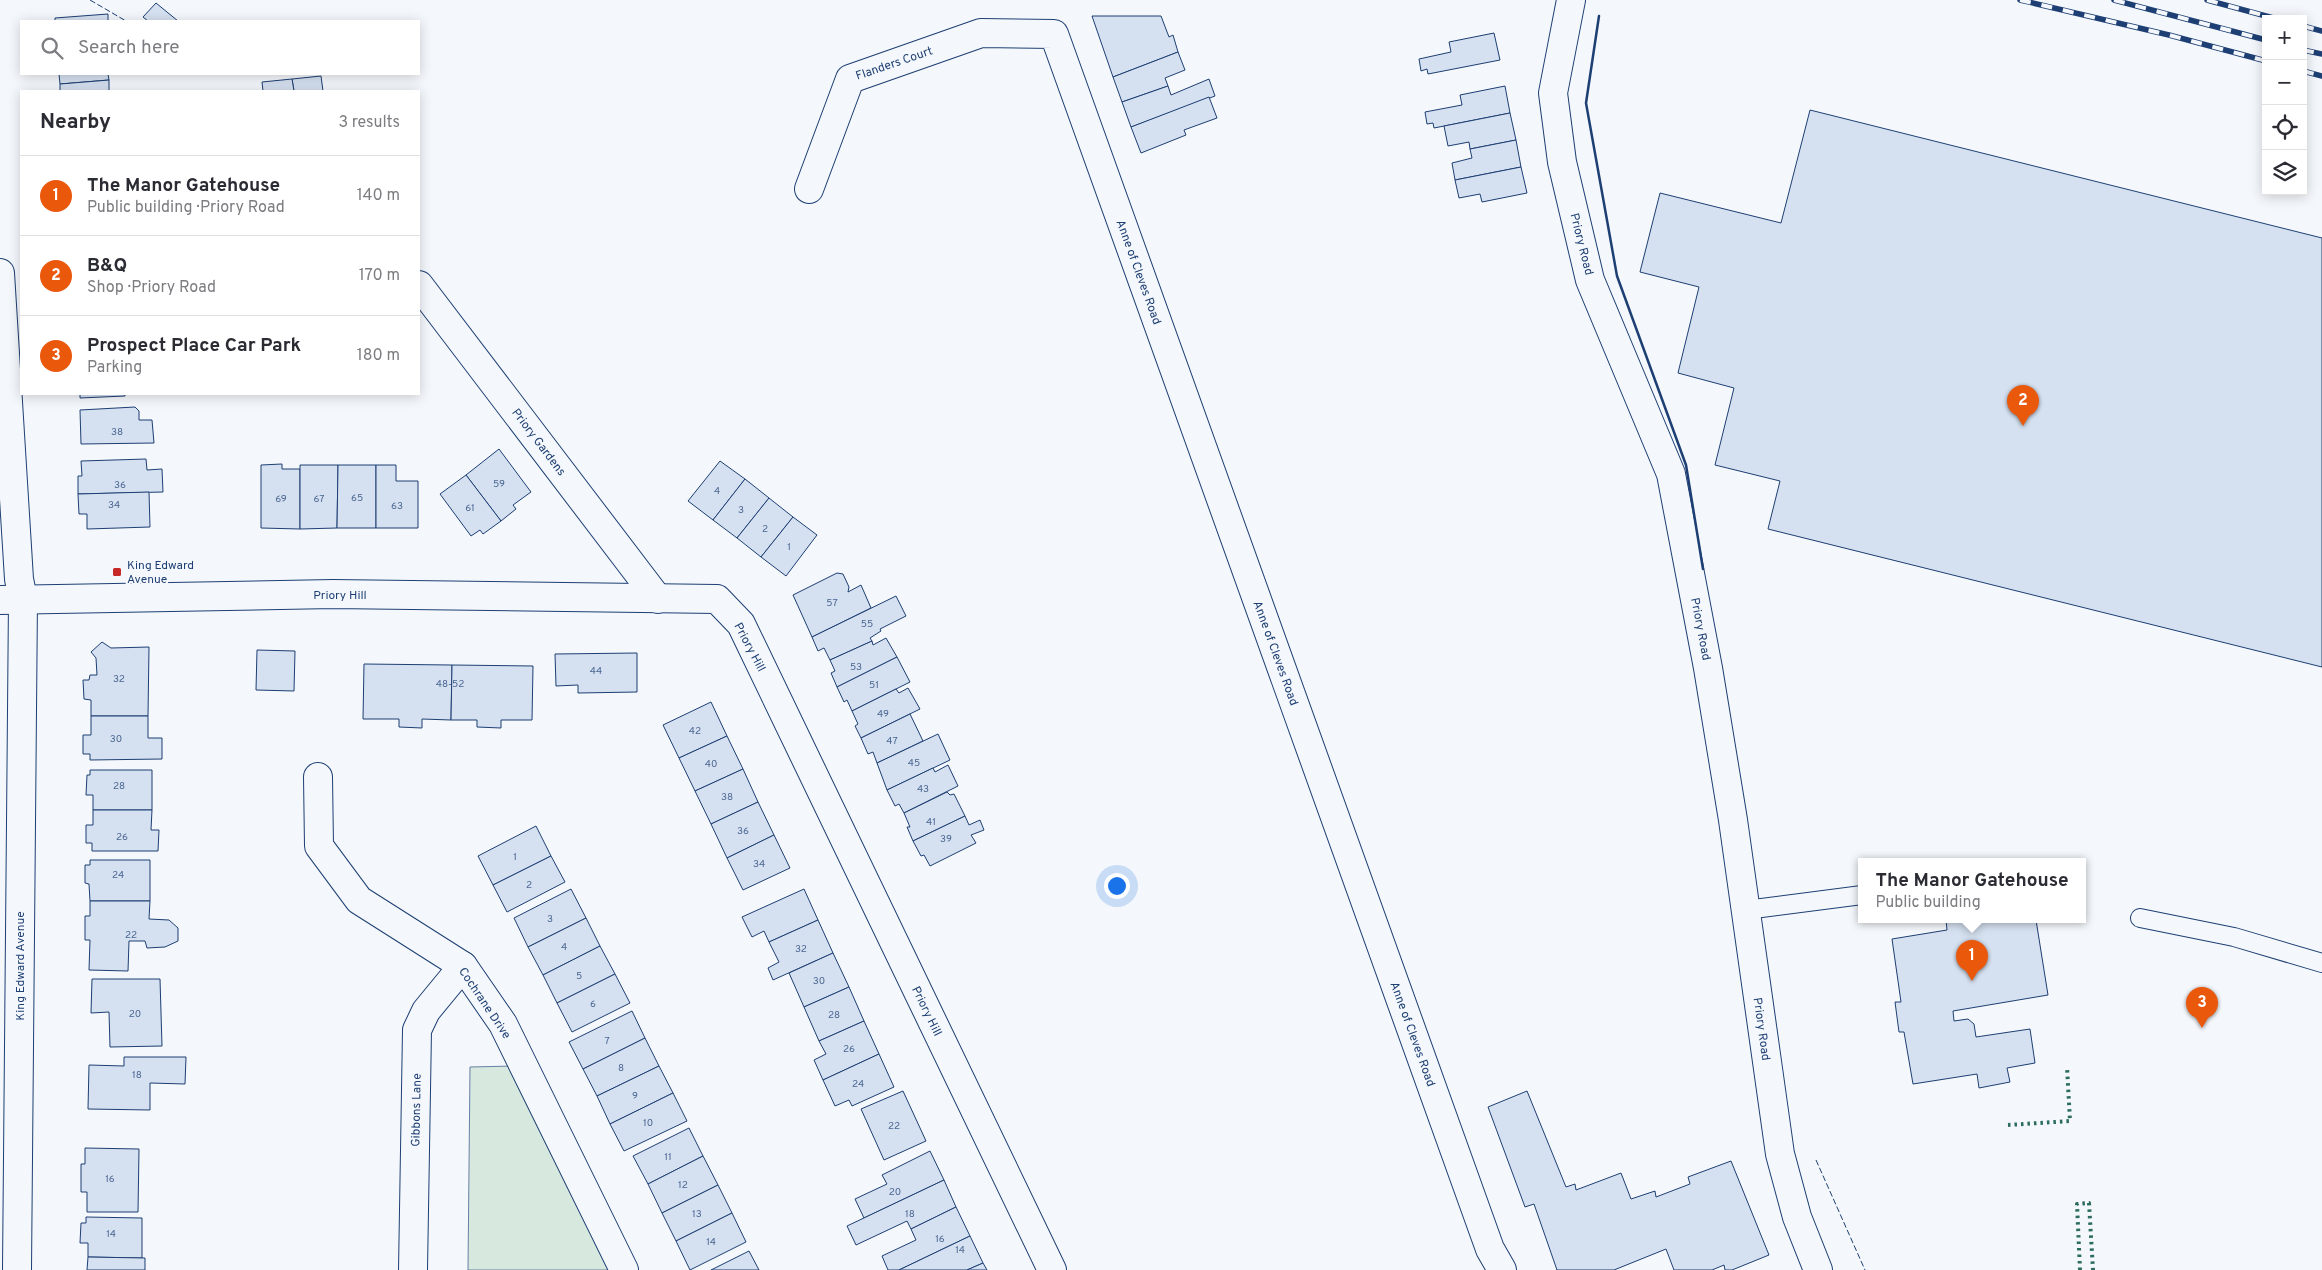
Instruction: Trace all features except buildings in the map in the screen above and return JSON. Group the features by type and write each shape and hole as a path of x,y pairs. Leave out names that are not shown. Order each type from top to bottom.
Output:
{"street":[{"name":"Priory Road","path":"1571,0 1553,93 1562,162 1590,280 1671,474 1708,668 1746,910 1780,1154 1797,1217 1818,1270"},
{"name":"Flanders Court","path":"809,189 850,79 981,33 1054,34"},
{"name":"Anne of Cleves Road","path":"1054,34 1490,1249 1502,1270"},
{"name":"King Edward Avenue","path":"0,273 19,579 11,600 17,1270"},
{"name":"Priory Gardens","path":"420,286 658,599"},
{"name":"Priory Hill","path":"11,600 334,594 717,599 741,624 1052,1270"},
{"name":"Cochrane Drive","path":"318,778 318,846 359,900 464,966 503,1024 624,1270"},
{"name":"Gibbons Lane","path":"413,1270 417,1030 426,1011 464,966"}],"lane":[{"path":"1746,910 1858,896"},
{"path":"2140,918 2234,937 2322,964"}],"shaded area":[{"path":"515,1066 611,1270 468,1270 470,1067"}],"railway":[{"path":"2020,0 2169,35 2262,60"},
{"path":"2114,0 2262,39"},
{"path":"2207,0 2262,15"},
{"path":"2307,27 2322,31"},
{"path":"2307,51 2322,54"},
{"path":"2307,72 2322,76"}],"hedge":[{"path":"2008,1125 2070,1121 2067,1067"},
{"path":"2080,1270 2077,1204 2089,1203 2093,1270"}],"fence":[{"path":"90,0 124,20"},
{"path":"1816,1160 1865,1270"}],"wall":[{"path":"1599,16 1586,103 1617,276 1686,465 1703,569"}],"place":[{"name":"B&Q","path":"2023,426"},
{"name":"King Edward Avenue","path":"117,572"},
{"name":"The Manor Gatehouse","path":"1972,981"},
{"name":"Prospect Place Car Park","path":"2202,1028"}]}
